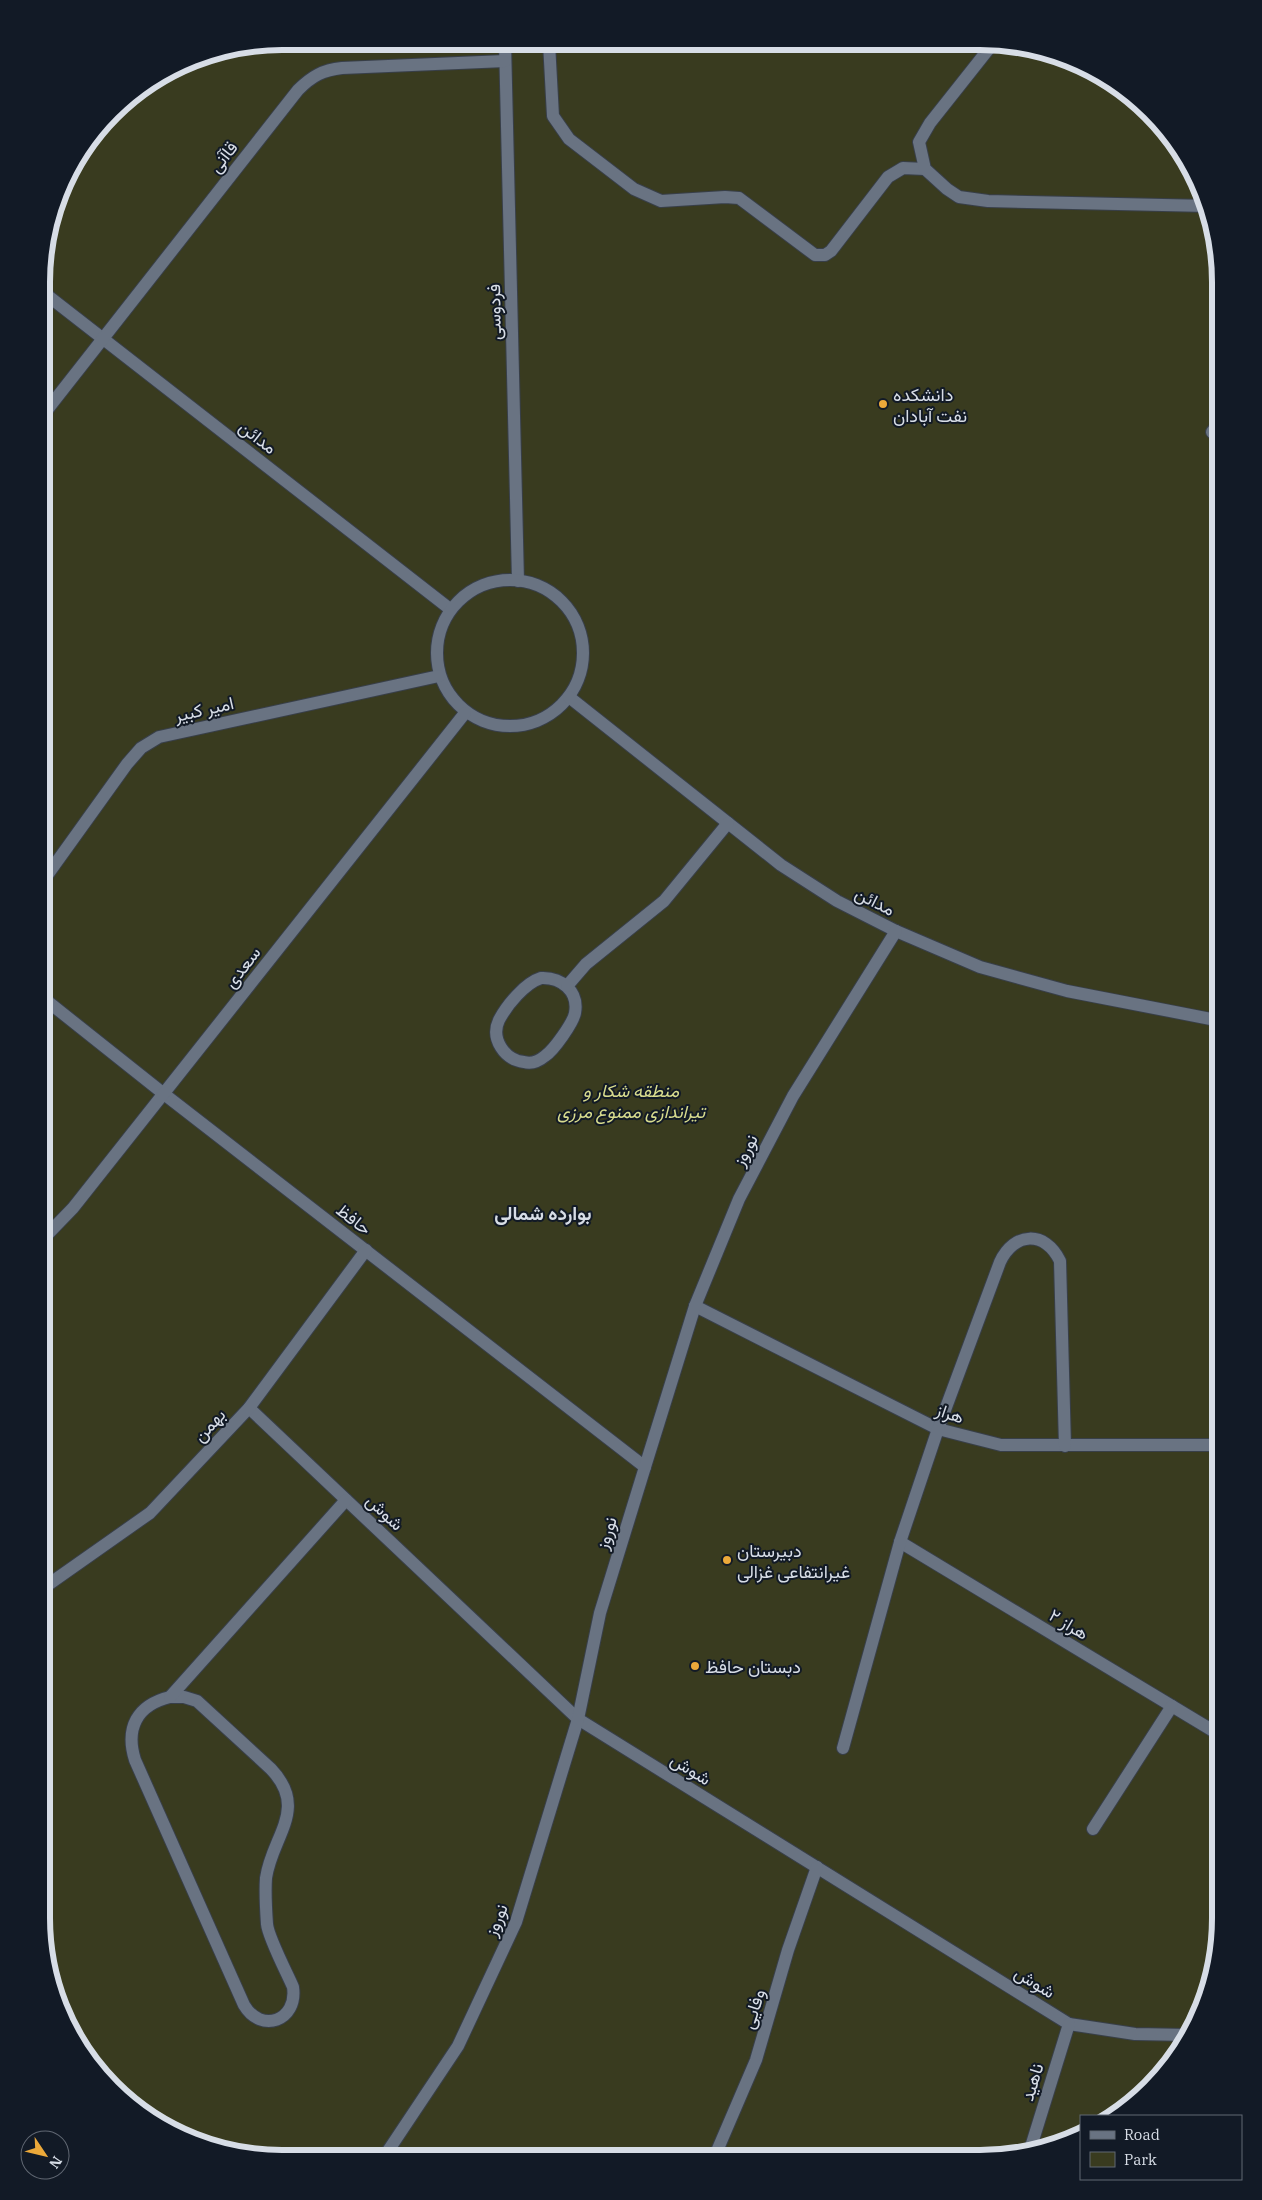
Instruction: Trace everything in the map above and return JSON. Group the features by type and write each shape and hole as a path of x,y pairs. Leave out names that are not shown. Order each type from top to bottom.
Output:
{"street":[{"name":"فردوسی","path":"505,50 518,581"},
{"path":"549,50 553,116 570,139 634,189 661,201 725,197 739,198 815,255 825,255 831,251 888,177 903,168 925,169"},
{"path":"987,50 924,132 919,142 925,169 959,198 998,202 1199,206"},
{"name":"قاآنی","path":"50,406 298,90 310,78 325,70 342,68 505,61"},
{"name":"مدائن","path":"50,297 450,609"},
{"path":"510,579 518,581 533,583 554,594 570,610 580,631 583,654 580,677 569,697 552,714 531,724 509,728 486,724 465,713 449,696 439,676 436,653 440,630 450,609 467,593 488,583 510,579"},
{"name":"امیر کبیر","path":"50,870 127,764 141,748 159,737 439,676"},
{"name":"مدائن","path":"569,697 781,865 829,896 896,932 980,967 1067,990 1212,1019"},
{"name":"سعدی","path":"50,1232 73,1208 465,713"},
{"path":"567,986 586,964 664,901 728,823"},
{"name":"نوروز","path":"389,2150 458,2046 516,1922 578,1719 600,1613 695,1306 739,1199 793,1096 896,932"},
{"path":"550,978 560,980 567,986 573,994 576,1004 575,1013 572,1022 546,1056 538,1061 528,1063 509,1057 497,1041 497,1030 499,1021 524,987 532,981 550,978"},
{"name":"حافظ","path":"50,1003 645,1468"},
{"path":"843,1748 900,1542 938,1430 1004,1252 1020,1240 1030,1238 1049,1244 1056,1252 1060,1261 1066,1446"},
{"name":"بهمن","path":"50,1583 150,1513 249,1408 366,1250"},
{"name":"هراز","path":"695,1306 938,1430 1001,1445 1212,1444"},
{"name":"شوش","path":"249,1408 578,1719 1068,2024 1135,2034 1180,2036"},
{"path":"170,1696 198,1701 280,1779 286,1791 289,1805 287,1819 266,1878 267,1926 294,1987 295,1996 288,2013 281,2018 264,2021 255,2018 244,2005 135,1760 131,1747 131,1733 136,1720 145,1708 157,1700 170,1696 346,1500"},
{"name":"هراز ۲","path":"900,1542 1212,1730"},
{"path":"1093,1829 1172,1706"},
{"name":"وفایی","path":"717,2150 756,2060 788,1950 817,1867"},
{"name":"ناهید","path":"1032,2144 1068,2024"}],"green space":[{"name":"منطقه شکار و تیراندازی ممنوع مرزی","path":"267,50 995,50 1025,54 1054,62 1096,81 1133,108 1154,129 1173,153 1188,180 1200,208 1208,237 1212,267 1212,1933 1208,1963 1200,1992 1181,2034 1164,2059 1144,2082 1109,2111 1102,2115 1080,2115 1080,2127 1054,2138 1025,2146 995,2150 267,2150 237,2146 208,2138 166,2119 129,2092 108,2071 89,2047 74,2020 62,1992 54,1963 50,1933 50,267 54,237 68,193 89,153 118,118 153,89 180,74 208,62"}],"place":[{"name":"دانشکده نفت آبادان","path":"883,404"},
{"name":"دبیرستان غیرانتفاعی غزالی","path":"727,1560"},
{"name":"دبستان حافظ","path":"695,1666"}],"district":[{"name":"بوارده شمالی","path":"543,1213"}]}
